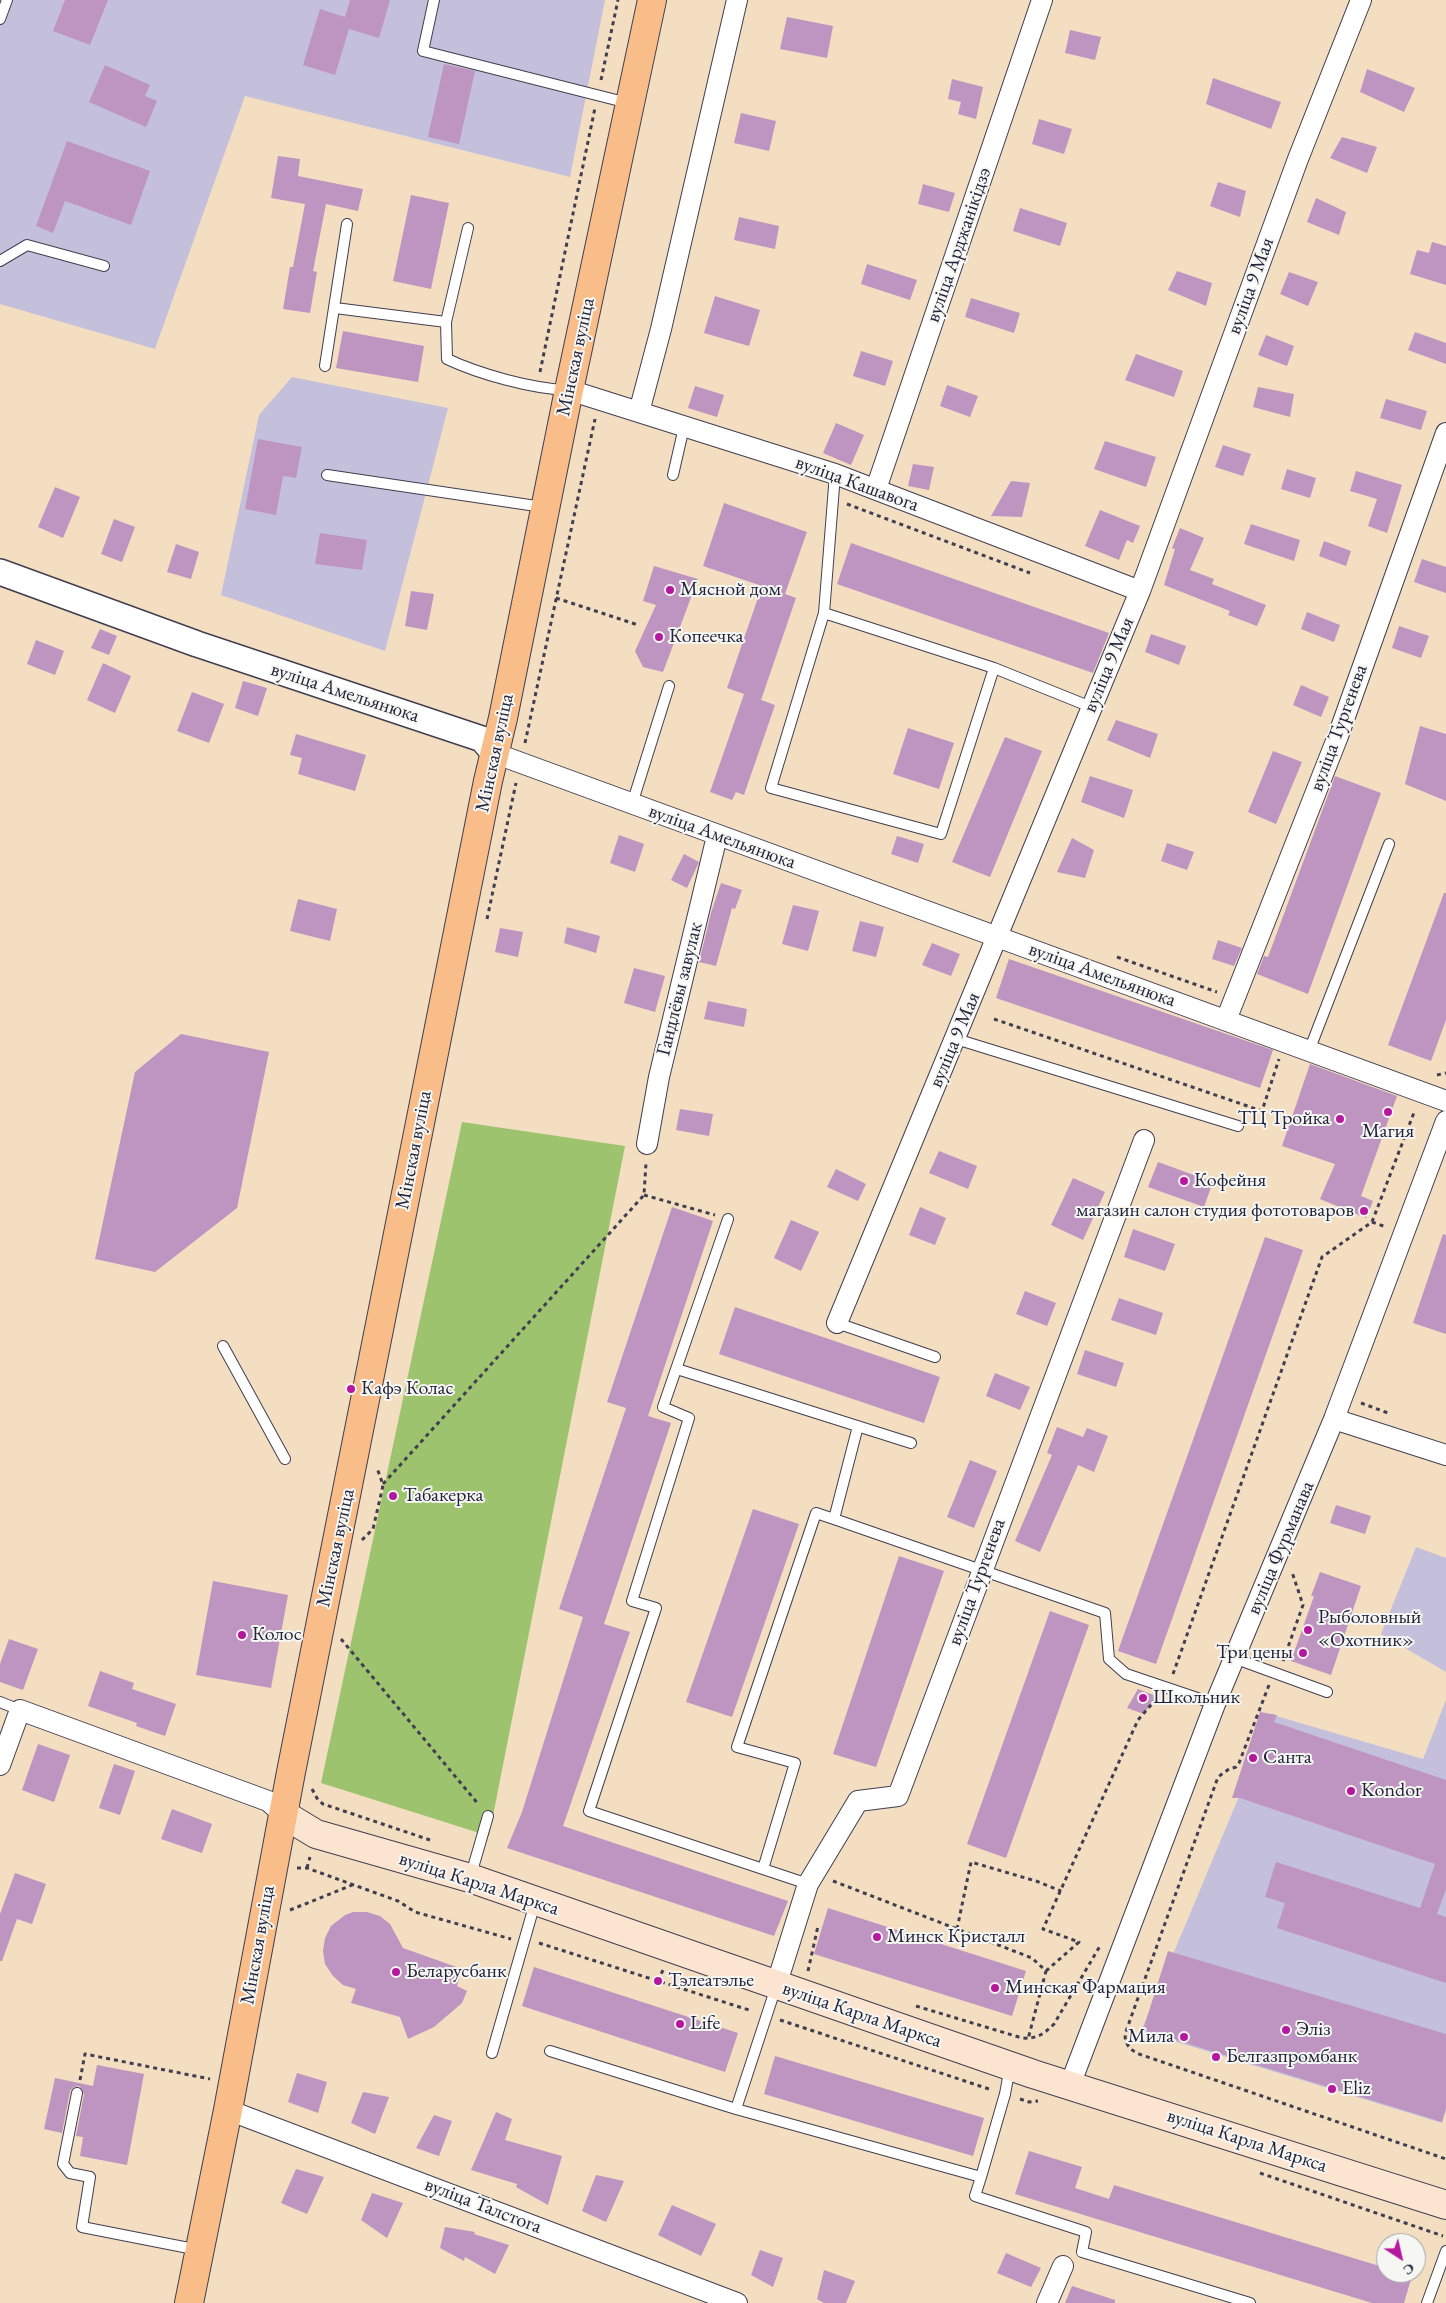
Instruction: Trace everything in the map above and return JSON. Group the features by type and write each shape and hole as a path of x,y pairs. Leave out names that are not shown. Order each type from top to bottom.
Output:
{"main road":[{"name":"Мінская вуліца","path":"189,2303 228,2110 283,1814 494,753 547,508 569,390 652,0"},
{"name":"вуліца Карла Маркса","path":"283,1814 316,1834 470,1878 536,1902 779,1975 1011,2066 1446,2205"}],"street":[{"path":"639,412 666,310 737,0"},
{"name":"вуліца Арджанікідзэ","path":"876,489 1042,0"},
{"name":"вуліца 9 Мая","path":"837,1323 1140,591 1298,158 1361,0"},
{"name":"вуліца Кашавога","path":"569,390 835,474 1140,591"},
{"name":"вуліца Тургенева","path":"1226,1020 1338,736 1446,433"},
{"name":"вуліца Амельянюка","path":"0,572 197,644 482,738 494,753 1446,1101"},
{"name":"Гандлёвы завулак","path":"647,1144 659,1078 717,836"},
{"name":"вуліца Фурманава","path":"1070,2085 1215,1704 1334,1419 1446,1121"},
{"name":"вуліца Тургенева","path":"779,1975 808,1884 858,1801 898,1796 1144,1140"},
{"path":"1334,1419 1446,1455"},
{"path":"0,1764 20,1710 268,1801 283,1814"},
{"name":"вуліца Талстога","path":"228,2110 737,2303"},
{"path":"1047,2303 1063,2266"}],"lane":[{"path":"0,19 7,0"},
{"path":"434,0 423,51 629,104"},
{"path":"325,366 347,224"},
{"path":"468,228 446,322 447,359 470,370 554,390 569,390"},
{"path":"0,261 28,245 104,266"},
{"path":"335,308 446,322"},
{"path":"674,475 684,427"},
{"path":"835,474 824,613 771,788 941,834 994,668"},
{"path":"327,476 547,508"},
{"path":"824,613 994,668 1091,707"},
{"path":"632,804 670,686"},
{"path":"1309,1051 1389,844"},
{"path":"956,1038 1238,1126"},
{"path":"728,1219 663,1407 690,1418 632,1601 656,1608 589,1811 808,1884"},
{"path":"837,1323 935,1357"},
{"path":"224,1346 285,1459"},
{"path":"677,1368 911,1443"},
{"path":"834,1519 858,1426"},
{"path":"763,1868 795,1763 737,1747 816,1513 1106,1613 1109,1659 1126,1674 1215,1704"},
{"path":"1234,1658 1327,1692"},
{"path":"0,1702 20,1710"},
{"path":"470,1878 488,1816"},
{"path":"492,2053 536,1902"},
{"path":"736,2109 779,1975"},
{"path":"550,2051 736,2109 981,2176"},
{"path":"1011,2066 1005,2094 975,2196 1086,2232 1082,2252 1250,2303"},
{"path":"77,2093 63,2164 70,2173 90,2177 82,2227 200,2250"},
{"path":"1427,2303 1446,2251"}],"path":[{"path":"595,418 604,421"},
{"path":"833,498 1038,576"},
{"path":"556,598 638,625"},
{"path":"1116,956 1235,999"},
{"path":"994,1019 1262,1111 1280,1055"},
{"path":"1028,2039 1046,1971 1079,1942 1042,1929 1138,1720 1152,1702 1168,1688 1322,1257 1372,1222 1422,1092"},
{"path":"383,1485 644,1195 647,1144"},
{"path":"644,1195 728,1219"},
{"path":"1372,1222 1388,1228"},
{"path":"1291,1570 1304,1604 1283,1661 1264,1694 1238,1763 1236,1767 1229,1769 1218,1777 1125,2034 1125,2041 1130,2048 1139,2054 1446,2159"},
{"path":"339,1637 488,1816"},
{"path":"332,1806 435,1841"},
{"path":"957,1929 970,1862 1036,1881 1061,1891"},
{"path":"293,1870 296,1868 307,1868 398,1900 415,1912 524,1941 544,1944 1005,2094"},
{"path":"828,1879 1032,1958 1046,1971"},
{"path":"283,1913 353,1884"},
{"path":"779,1975 808,1972 820,1916"},
{"path":"911,2004 1028,2039 1044,2034 1054,2024 1103,1939"},
{"path":"77,2093 85,2054 213,2080"}],"shaded area":[{"path":"0,0 605,0 570,177 245,96 155,349 0,304"},
{"path":"292,377 448,408 385,651 221,595 259,415"},
{"path":"1416,1547 1446,1558 1446,1672 1381,1634"},
{"path":"1446,1700 1446,2110 1442,2123 1141,2031 1273,1715 1423,1759"}],"green space":[{"path":"462,1122 625,1146 489,1836 321,1783"}],"building":[{"path":"65,0 108,0 90,45 53,31"},
{"path":"350,0 390,0 379,38 349,29 335,75 303,65 320,9 345,17"},
{"path":"787,17 833,26 827,58 780,49"},
{"path":"1070,30 1101,37 1095,60 1065,53"},
{"path":"444,64 475,71 459,144 428,137"},
{"path":"105,65 150,85 145,96 157,101 146,127 89,102"},
{"path":"1367,69 1415,88 1404,112 1360,92"},
{"path":"1213,78 1281,102 1271,129 1206,104"},
{"path":"952,79 983,87 976,119 958,114 961,102 948,99"},
{"path":"741,113 776,121 769,151 734,143"},
{"path":"1039,119 1072,129 1064,154 1032,144"},
{"path":"1342,137 1377,147 1367,173 1330,158"},
{"path":"67,141 150,171 131,225 65,201 53,233 36,226"},
{"path":"278,156 300,159 298,176 363,189 358,211 326,204 313,271 317,272 310,313 283,309 290,267 293,267 305,204 271,198"},
{"path":"1218,182 1246,191 1240,217 1210,206"},
{"path":"923,184 955,193 949,212 918,204"},
{"path":"411,195 449,203 431,289 393,281"},
{"path":"1316,198 1346,212 1339,235 1307,222"},
{"path":"1020,208 1067,223 1060,246 1013,231"},
{"path":"739,217 779,226 775,249 734,240"},
{"path":"1432,242 1446,246 1446,285 1410,274 1417,250 1429,253"},
{"path":"867,264 917,280 910,300 861,284"},
{"path":"1177,271 1212,283 1206,306 1168,290"},
{"path":"1289,272 1318,282 1308,306 1280,294"},
{"path":"715,296 760,310 749,346 704,333"},
{"path":"971,298 1020,313 1014,333 965,317"},
{"path":"343,331 424,346 418,382 336,368"},
{"path":"1415,332 1446,343 1446,364 1408,350"},
{"path":"1266,335 1294,346 1287,366 1258,355"},
{"path":"861,351 893,361 885,386 853,376"},
{"path":"1136,354 1183,371 1174,397 1125,380"},
{"path":"947,385 978,396 970,417 940,406"},
{"path":"695,386 724,395 717,417 688,408"},
{"path":"1258,387 1294,394 1290,417 1253,407"},
{"path":"1386,399 1427,411 1421,430 1380,418"},
{"path":"836,423 864,435 851,465 823,453"},
{"path":"258,439 302,447 296,478 283,476 276,515 245,509"},
{"path":"1105,441 1156,457 1146,487 1094,469"},
{"path":"1223,445 1251,454 1243,476 1215,467"},
{"path":"913,464 934,467 929,490 908,486"},
{"path":"1287,469 1316,478 1310,498 1281,489"},
{"path":"1356,471 1402,485 1387,533 1368,526 1377,499 1350,491"},
{"path":"1011,481 1030,483 1022,517 991,516"},
{"path":"55,487 80,497 63,538 38,527"},
{"path":"724,503 807,532 785,594 796,598 761,700 775,705 744,795 736,792 732,800 710,792 744,694 727,688 762,586 703,566"},
{"path":"1100,510 1140,526 1133,543 1127,540 1119,560 1085,546"},
{"path":"114,519 135,527 122,562 101,554"},
{"path":"1251,524 1300,540 1294,561 1244,544"},
{"path":"1180,528 1204,538 1190,570 1214,579 1212,584 1266,605 1257,626 1228,615 1230,611 1164,585 1175,549 1172,548"},
{"path":"320,533 367,540 362,570 315,564"},
{"path":"1324,541 1351,551 1346,566 1319,556"},
{"path":"851,543 1109,633 1093,673 837,584"},
{"path":"176,544 199,552 191,579 167,572"},
{"path":"1422,559 1446,567 1446,593 1414,582"},
{"path":"654,566 698,579 663,672 643,667 635,651 656,605 643,601"},
{"path":"411,591 434,594 427,630 405,626"},
{"path":"1307,612 1340,625 1334,642 1301,629"},
{"path":"1399,626 1429,636 1421,658 1392,648"},
{"path":"100,629 117,636 109,655 91,648"},
{"path":"1151,634 1186,646 1179,665 1145,652"},
{"path":"36,640 64,651 55,675 27,664"},
{"path":"103,663 131,676 115,713 87,700"},
{"path":"243,681 267,688 258,716 235,708"},
{"path":"1301,685 1329,697 1321,717 1293,705"},
{"path":"192,692 224,704 209,743 177,731"},
{"path":"1116,720 1158,734 1150,758 1107,740"},
{"path":"1420,726 1446,734 1446,801 1405,784"},
{"path":"908,728 954,743 939,789 893,774"},
{"path":"296,734 366,755 355,791 298,774 302,758 290,755"},
{"path":"1005,737 1042,751 990,877 952,862"},
{"path":"1273,751 1302,762 1276,824 1248,812"},
{"path":"1090,776 1133,790 1124,818 1081,802"},
{"path":"1335,776 1381,793 1308,994 1257,974 1264,956 1268,957"},
{"path":"619,835 644,844 635,872 610,863"},
{"path":"897,836 924,844 918,863 891,854"},
{"path":"1072,838 1094,850 1085,878 1057,872"},
{"path":"1167,843 1194,852 1187,870 1161,861"},
{"path":"684,854 699,862 687,888 671,880"},
{"path":"721,883 742,890 735,909 732,908 716,966 699,962 711,913"},
{"path":"1444,893 1446,893 1446,1020 1431,1061 1388,1045"},
{"path":"298,899 337,909 330,941 290,931"},
{"path":"793,905 819,911 808,951 782,944"},
{"path":"860,921 884,927 876,957 852,951"},
{"path":"567,927 600,936 596,953 564,943"},
{"path":"500,928 523,932 518,957 495,952"},
{"path":"1218,940 1242,948 1234,966 1212,959"},
{"path":"932,943 960,954 951,976 922,965"},
{"path":"1009,959 1273,1050 1260,1088 996,998"},
{"path":"634,968 665,976 655,1012 624,1003"},
{"path":"708,1001 747,1009 744,1027 704,1019"},
{"path":"181,1034 269,1052 237,1208 155,1272 95,1259 135,1072"},
{"name":"ТЦ Тройка","path":"1310,1064 1397,1096 1361,1196 1373,1201 1366,1218 1320,1199 1335,1164 1282,1146"},
{"path":"680,1109 713,1114 709,1136 676,1130"},
{"path":"939,1151 977,1166 968,1189 929,1173"},
{"path":"1158,1162 1213,1182 1204,1207 1148,1187"},
{"path":"836,1169 866,1184 858,1201 827,1187"},
{"path":"1073,1178 1105,1192 1083,1240 1051,1225"},
{"path":"672,1207 713,1221 648,1416 671,1423 604,1624 630,1632 563,1826 788,1901 774,1936 507,1848 522,1812 583,1617 559,1609 626,1408 607,1402"},
{"path":"920,1207 946,1218 935,1245 909,1235"},
{"path":"791,1220 819,1232 801,1271 774,1258"},
{"path":"1133,1229 1175,1244 1165,1271 1124,1257"},
{"path":"1443,1234 1446,1235 1446,1334 1413,1323"},
{"path":"1265,1237 1303,1250 1156,1664 1118,1651"},
{"path":"1025,1291 1056,1303 1047,1326 1016,1314"},
{"path":"1119,1298 1163,1313 1156,1335 1111,1320"},
{"path":"735,1307 940,1377 924,1423 719,1354"},
{"path":"1085,1350 1124,1363 1116,1387 1077,1374"},
{"path":"995,1373 1030,1387 1020,1410 986,1396"},
{"path":"1057,1427 1083,1437 1087,1428 1108,1436 1094,1472 1078,1465 1040,1552 1015,1541 1052,1455 1047,1453"},
{"path":"970,1460 997,1471 974,1528 947,1517"},
{"path":"1336,1505 1371,1516 1365,1534 1330,1523"},
{"path":"753,1509 799,1524 732,1717 686,1702"},
{"path":"899,1556 944,1571 876,1767 833,1754"},
{"path":"1320,1572 1361,1586 1331,1675 1291,1661 1314,1596 1311,1596"},
{"name":"Колос","path":"213,1581 288,1595 271,1688 196,1675"},
{"path":"1050,1611 1089,1625 1006,1858 967,1844"},
{"path":"9,1639 38,1649 23,1690 0,1682 0,1664"},
{"path":"100,1671 134,1683 132,1689 176,1704 165,1736 136,1726 137,1723 88,1706"},
{"name":"Школьник","path":"1138,1689 1156,1696 1144,1714 1127,1708"},
{"path":"1260,1712 1277,1715 1274,1722 1446,1780 1446,1889 1437,1914 1446,1917 1446,1983 1277,1928 1285,1903 1265,1897 1276,1862 1420,1908 1435,1864 1240,1798 1232,1798"},
{"path":"38,1744 70,1755 54,1802 22,1790"},
{"path":"114,1764 135,1771 120,1815 99,1808"},
{"path":"172,1809 212,1824 202,1853 161,1839"},
{"path":"15,1873 46,1884 32,1924 17,1919 2,1961 0,1961 0,1914"},
{"path":"828,1908 1026,1971 1012,2016 814,1954"},
{"name":"Беларусбанк","path":"353,1912 367,1912 380,1916 390,1924 403,1948 462,1969 457,1986 467,1991 462,2003 434,2027 408,2039 400,2017 351,2003 356,1989 343,1985 333,1976 325,1964 323,1951 325,1938 331,1926 345,1915"},
{"name":"Эліз","path":"1168,1951 1446,2034 1446,2108 1442,2122 1143,2030"},
{"path":"534,1967 738,2033 725,2072 522,2006"},
{"path":"775,2056 984,2118 973,2156 764,2094"},
{"path":"97,2065 144,2074 127,2165 80,2156 83,2137 76,2136 84,2094 79,2086 74,2087 70,2091 62,2133 44,2129 55,2078 93,2086"},
{"path":"297,2073 327,2082 318,2113 288,2102"},
{"path":"363,2092 389,2097 375,2134 351,2123"},
{"path":"496,2112 512,2119 505,2140 562,2156 548,2205 516,2187 517,2184 471,2170"},
{"path":"434,2115 452,2121 439,2156 416,2148"},
{"path":"1029,2151 1082,2167 1075,2188 1109,2199 1114,2185 1376,2265 1376,2283 1410,2283 1404,2303 1372,2303 1015,2194"},
{"path":"296,2169 324,2177 307,2214 281,2203"},
{"path":"596,2175 624,2181 606,2222 582,2211"},
{"path":"372,2193 403,2203 387,2238 361,2220"},
{"path":"672,2205 716,2224 701,2256 658,2235"},
{"path":"445,2227 475,2232 474,2234 509,2245 495,2274 465,2257 464,2261 440,2248"},
{"path":"760,2250 783,2258 773,2287 751,2275"},
{"path":"1006,2253 1041,2268 1031,2287 997,2273"},
{"path":"824,2270 855,2281 846,2303 824,2303 817,2299"},
{"path":"1072,2286 1115,2300 1115,2303 1065,2303"}],"place":[{"name":"Мясной дом","path":"670,590"},
{"name":"Копеечка","path":"659,637"},
{"name":"Магия","path":"1388,1112"},
{"name":"ТЦ Тройка","path":"1340,1119"},
{"name":"Кофейня","path":"1184,1181"},
{"name":"магазин салон студия фототоваров","path":"1364,1211"},
{"name":"Кафэ Колас","path":"351,1389"},
{"name":"Табакерка","path":"393,1496"},
{"name":"Рыболовный «Охотник»","path":"1308,1630"},
{"name":"Колос","path":"242,1635"},
{"name":"Три цены","path":"1303,1653"},
{"name":"Школьник","path":"1143,1698"},
{"name":"Санта","path":"1253,1758"},
{"name":"Kondor","path":"1351,1791"},
{"name":"Минск Кристалл","path":"877,1937"},
{"name":"Беларусбанк","path":"396,1972"},
{"name":"Тэлеатэлье","path":"658,1981"},
{"name":"Минская Фармация","path":"995,1988"},
{"name":"Life","path":"680,2024"},
{"name":"Эліз","path":"1286,2030"},
{"name":"Мила","path":"1184,2037"},
{"name":"Белгазпромбанк","path":"1216,2057"},
{"name":"Eliz","path":"1332,2089"}]}
